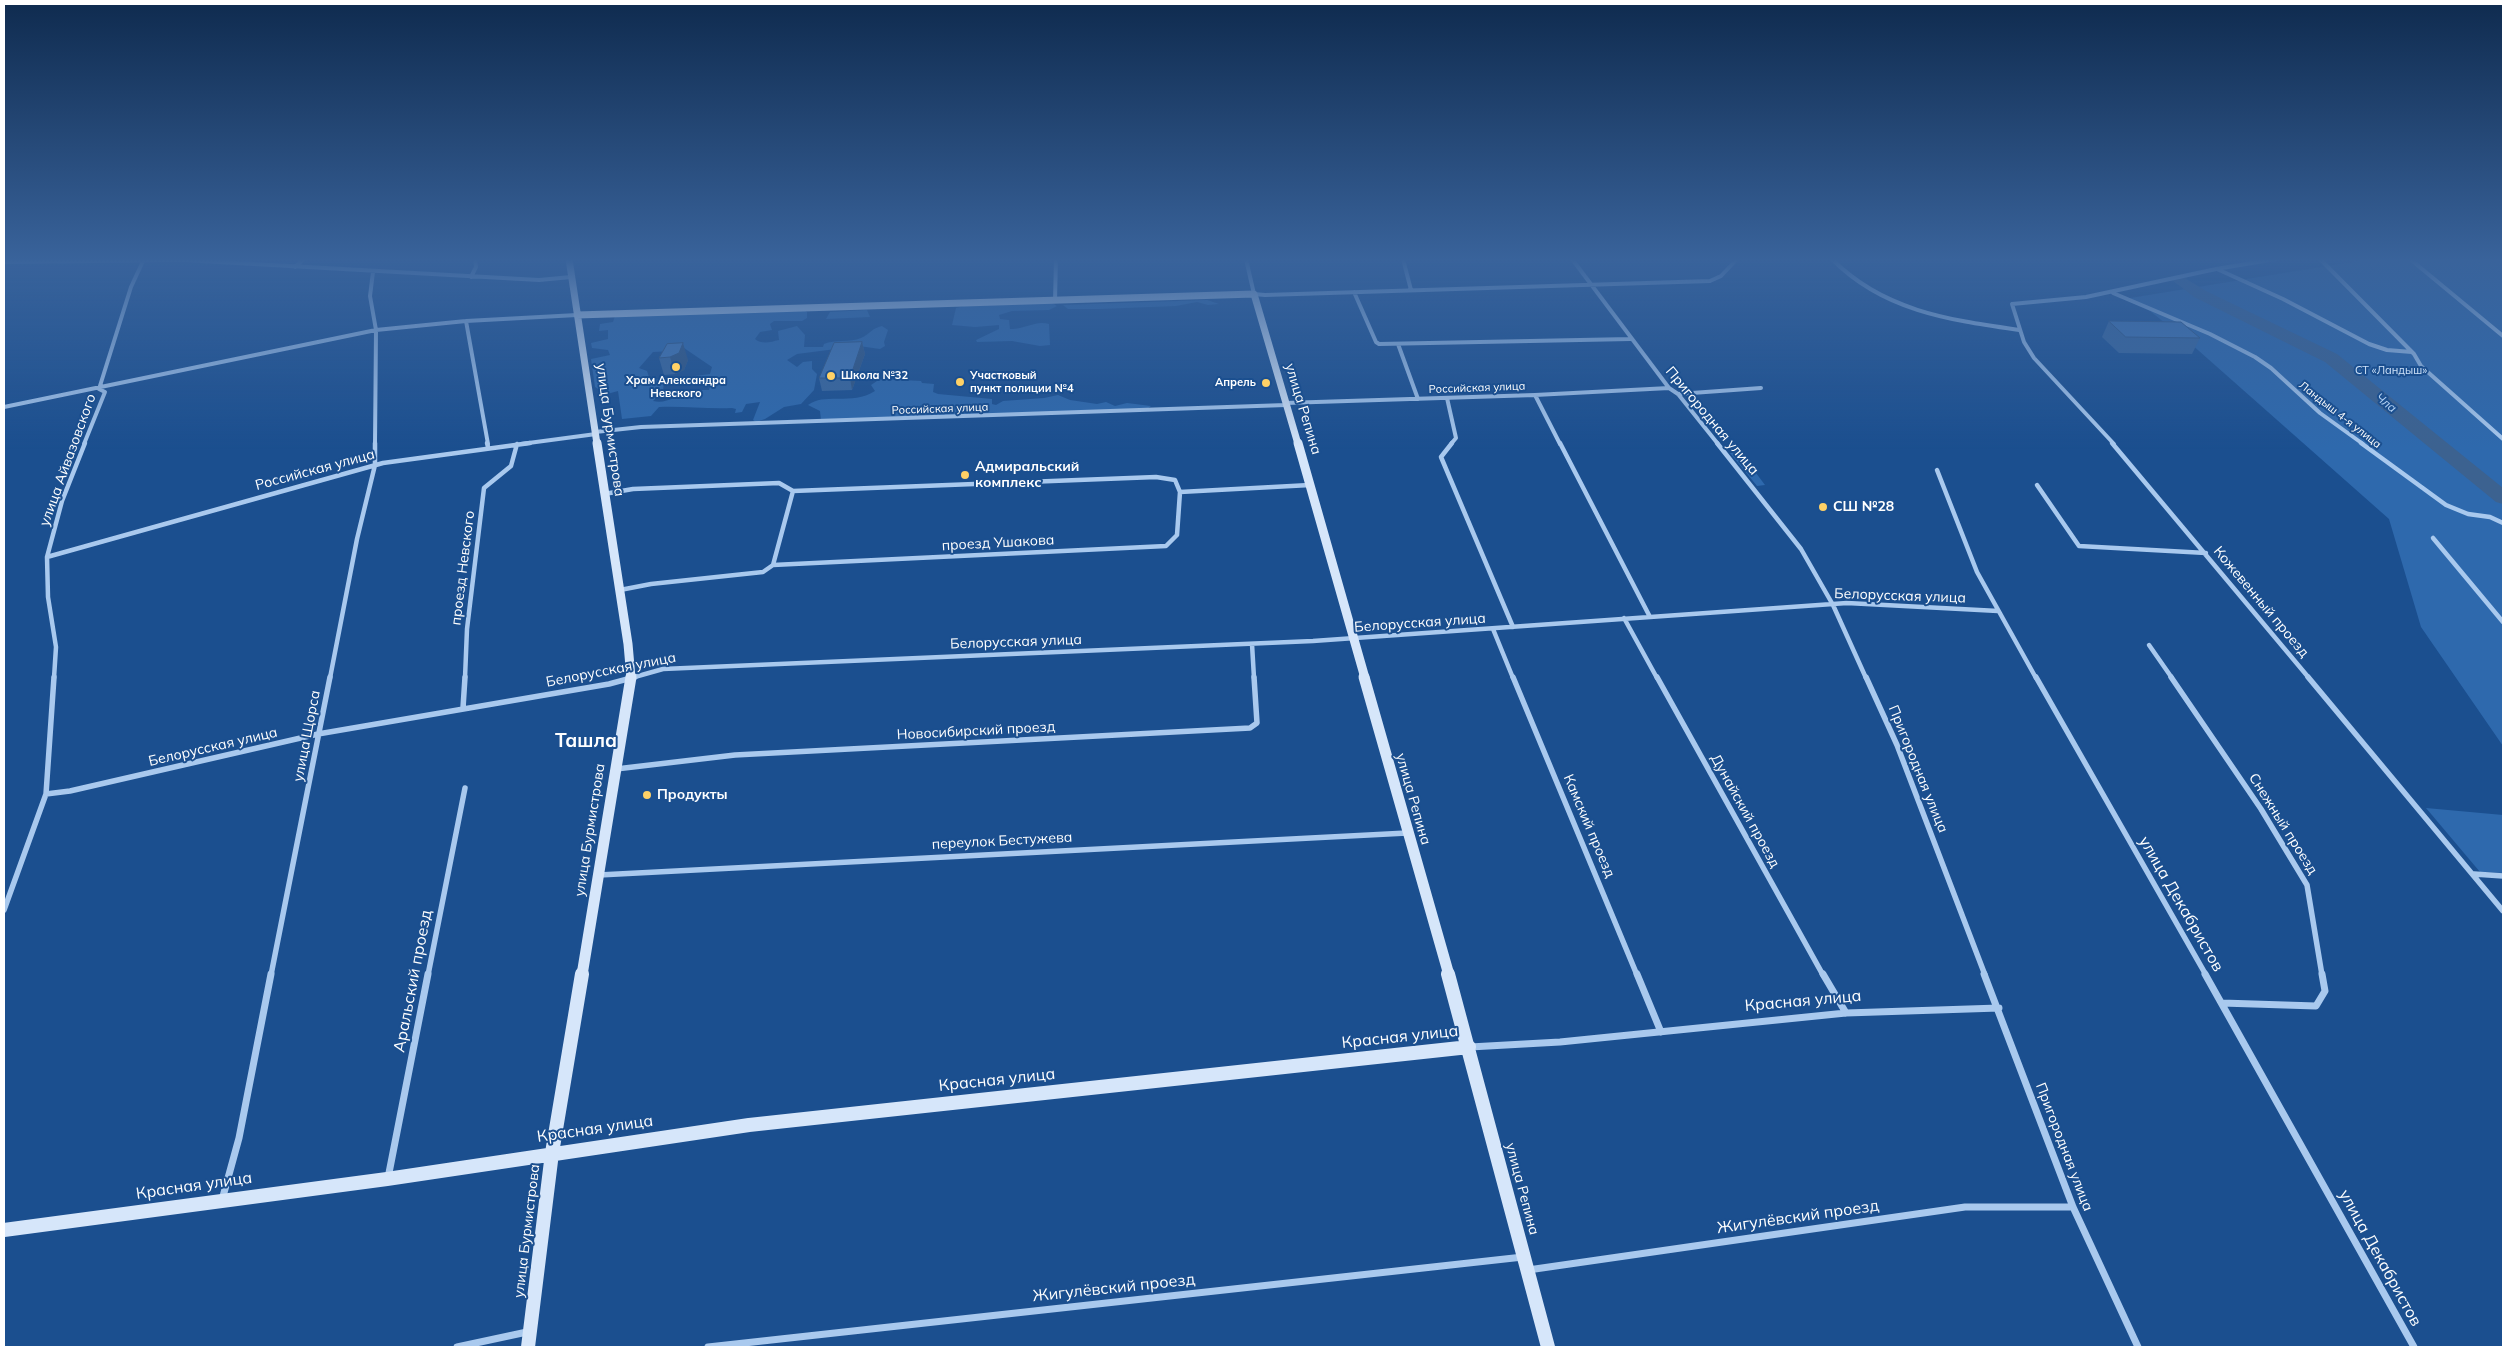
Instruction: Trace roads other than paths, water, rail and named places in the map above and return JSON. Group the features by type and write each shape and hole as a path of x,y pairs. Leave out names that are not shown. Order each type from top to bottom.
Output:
{"street":[{"name":"улица Айвазовского","path":"4,910 46,794 56,647 48,597 47,557 62,501 105,392 99,389 120,322"},
{"name":"улица Щорса","path":"222,1200 239,1138 357,539 375,465 375,322"},
{"path":"4,407 99,389 242,356 376,330 456,322"},
{"path":"466,322 488,447"},
{"name":"улица Бурмистрова","path":"528,1347 552,1153 630,679 628,644 578,322"},
{"name":"улица Репина","path":"1262,322 1469,1047 1548,1347"},
{"path":"1367,322 1376,342 1398,344 1630,339"},
{"name":"Пригородная улица","path":"1618,322 1669,388 1678,394 1801,549 1833,605 1897,745 2074,1207 2138,1347"},
{"path":"1976,322 2019,330"},
{"name":"Кожевенный проезд","path":"2017,322 2034,358 2129,461 2503,911"},
{"name":"Ландыш 4-я улица","path":"2182,322 2255,357 2271,368 2320,413 2446,504 2468,514 2490,517 2503,523"},
{"path":"2327,322 2369,344 2387,350 2412,352"},
{"path":"2383,322 2412,352 2421,366 2503,438"},
{"path":"2486,322 2503,336"},
{"path":"1398,344 1418,399"},
{"name":"Российская улица","path":"47,557 375,465 488,447 651,427 1535,395 1669,388"},
{"path":"1678,394 1761,388"},
{"path":"1535,395 1650,617"},
{"path":"1447,398 1456,438 1441,457 1513,627"},
{"name":"проезд Невского","path":"463,708 467,629 484,488 511,466 517,444"},
{"name":"улица Декабристов","path":"1938,470 1977,572 1998,611 2222,1003 2414,1347"},
{"path":"604,494 633,489 779,483 793,491 1156,477 1175,480 1180,492 1310,485"},
{"path":"2036,484 2079,546 2206,553"},
{"path":"773,565 793,491"},
{"name":"проезд Ушакова","path":"620,590 651,584 763,572 773,565 1166,546 1177,536 1180,492"},
{"path":"2433,538 2503,622"},
{"name":"Белорусская улица","path":"46,794 70,791 318,734 630,679 663,669 1354,639 1847,603 1998,611"},
{"name":"Дунайский проезд","path":"1624,618 1794,925 1846,1013"},
{"name":"Камский проезд","path":"1493,629 1661,1032"},
{"name":"Новосибирский проезд","path":"616,769 736,756 1250,728 1257,723 1252,644"},
{"name":"Снежный проезд","path":"2150,645 2261,809 2307,885 2325,991 2316,1006 2222,1003"},
{"name":"Аральский проезд","path":"387,1179 465,788"},
{"name":"переулок Бестужева","path":"598,875 1407,833"},
{"path":"2474,874 2503,876"},
{"name":"Красная улица","path":"4,1230 387,1179 749,1125 1469,1047 1560,1042 1846,1013 1999,1008"},
{"name":"Жигулёвский проезд","path":"1527,1270 1965,1207 2074,1207"},
{"name":"Жигулёвский проезд","path":"708,1347 1524,1257"},
{"path":"457,1347 530,1332"}],"waterway":[{"name":"Чла","path":"2257,322 2331,358 2503,498"}],"place":[{"name":"Храм Александра Невского","path":"676,367"},
{"name":"Школа №32","path":"831,376"},
{"name":"Участковый пункт полиции №4","path":"960,382"},
{"name":"Апрель","path":"1266,383"},
{"name":"Адмиральский комплекс","path":"965,475"},
{"name":"СШ №28","path":"1823,507"},
{"name":"Продукты","path":"647,795"}],"district":[{"name":"Ташла","path":"586,741"}],"park label":[{"name":"СТ «Ландыш»","path":"2391,371"}]}
